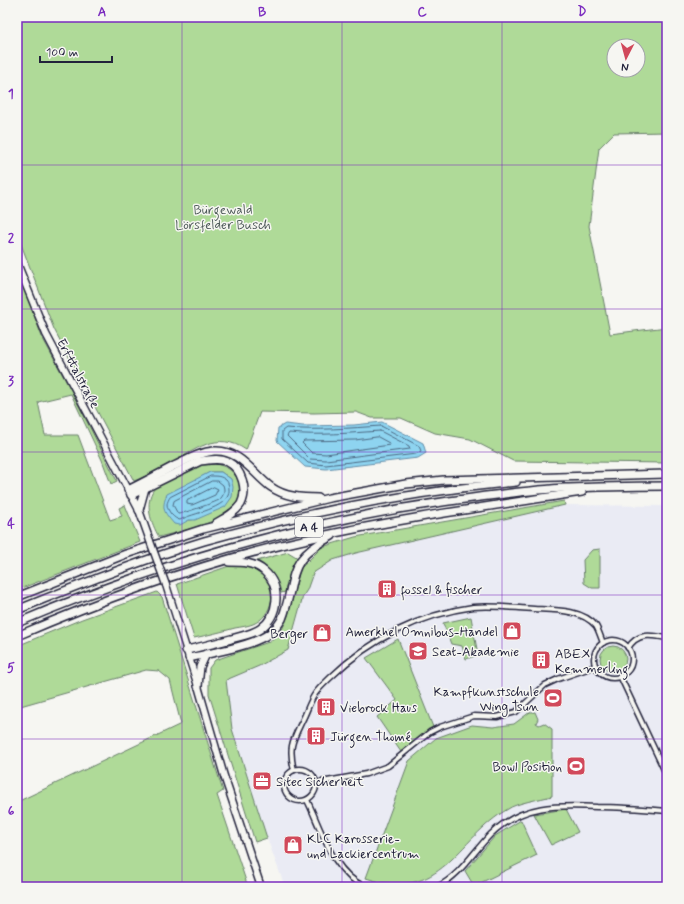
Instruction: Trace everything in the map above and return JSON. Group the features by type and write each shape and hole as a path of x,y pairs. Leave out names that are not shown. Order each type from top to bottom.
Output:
{"highway":[{"path":"129,492 200,454 214,451 225,451 237,456 272,488 284,494 304,498 329,498"},
{"path":"129,492 145,488 200,461 212,459 229,463 242,479 244,496 241,503 225,518 203,529"},
{"name":"A 4","path":"17,610 151,558 284,520 398,498 482,486 564,478 667,474"},
{"path":"17,597 126,554 203,529 329,498 406,484 444,480 564,478"},
{"name":"A 4","path":"17,623 65,602 228,547 286,532 392,509 486,496 565,488 667,486"},
{"path":"17,636 94,604 215,563 298,541 380,524 614,487"},
{"path":"139,510 145,488"},
{"path":"189,658 260,640 271,633 279,625 282,619 292,577 299,562 314,546 339,533"},
{"path":"186,650 253,633 267,623 274,611 276,600 275,588 265,571 253,564 247,563 215,563"},
{"path":"198,686 200,667 206,654"}],"main road":[{"name":"Erfttalstraße","path":"17,263 46,334 139,510 166,585 198,686 224,776 261,887"}],"street":[{"path":"294,770 291,756 292,743 314,695 321,686 341,668 371,645 396,631 425,619 449,611 487,606 562,611 580,615 588,619 596,627 603,643"},
{"path":"628,648 632,642 638,638 650,634 667,638"},
{"path":"608,641 619,641 628,648 632,658 629,669 620,676 614,678 603,675 596,666 594,656 596,650 603,643 608,641"},
{"path":"316,783 366,774 388,766 430,732 440,727 474,716 497,717 516,712 545,685 596,666"},
{"path":"620,676 667,776"},
{"path":"299,769 312,774 316,783 314,793 307,800 292,800 285,792 284,787 286,777 294,770 299,769"},
{"path":"307,800 333,858 345,874 365,887"},
{"path":"438,887 446,883 456,874 492,834 505,822 528,812 560,806 610,807 667,811"}],"shaded area":[{"path":"565,505 667,506 667,887 285,887 267,838 232,729 226,680 259,666 295,627 303,596 307,590 313,573 333,560 356,553"}],"green space":[{"name":"Bürgewald Lörsfelder Busch","path":"17,17 667,17 667,132 614,133 599,148 589,226 610,334 667,327 667,463 513,461 470,439 435,433 401,418 372,418 356,412 260,412 246,450 235,444 225,442 206,444 161,469 134,481 54,329 17,234"},
{"path":"17,269 42,337 117,481 111,484 102,460 71,394 38,402 45,435 78,435 110,520 122,516 119,508 125,505 140,542 17,590"},
{"path":"215,464 226,467 234,474 238,481 240,494 235,505 226,514 213,521 184,531 159,537 153,526 149,507 149,500 154,489 203,465","holes":["210,472 221,472 231,479 218,499 202,516 189,520 196,480"]},
{"path":"564,501 565,505 356,553 333,560 313,573 307,590 303,596 288,650 259,666 226,680 232,729 267,838 255,842 209,694 209,668 215,660 269,642 281,632 288,616 300,569 322,547 355,537"},
{"path":"600,549 600,588 592,588 584,583 583,560 592,550"},
{"path":"288,552 298,558 289,576 285,592 281,593 278,582 273,574 257,561"},
{"path":"232,565 251,568 267,580 272,593 269,608 260,620 253,624 194,638 177,584"},
{"path":"157,592 162,597 223,791 217,795 248,887 17,887 17,802 181,724 170,680 159,671 146,670 17,707 17,646 82,619"},
{"path":"471,617 478,655 466,659 462,646 451,644 443,623"},
{"path":"398,639 433,727 401,752 377,717 397,700 366,658"},
{"path":"613,646 623,649 626,659 623,669 613,672 603,669 600,659 603,649"},
{"path":"530,712 535,712 538,719 536,723 539,725 544,723 552,729 552,796 523,803 508,809 490,822 446,864 431,876 413,882 392,884 366,878 409,761 436,738 472,725 493,727 514,724"},
{"path":"566,809 578,832 551,845 534,814"},
{"path":"521,820 537,855 474,886 465,871 495,836"}],"water":[{"path":"382,422 423,443 426,453 418,458 326,469 305,467 277,441 278,428 285,424 303,426 354,425"},
{"path":"210,472 221,472 231,479 233,487 232,497 225,507 195,520 189,520 180,525 174,524 164,510 164,503 167,494"}],"place":[{"name":"fossel & fischer","path":"387,589"},
{"name":"Amerkhel Omnibus-Handel","path":"512,631"},
{"name":"Berger","path":"322,633"},
{"name":"Seat-Akademie","path":"418,651"},
{"name":"ABEX Kemmerling","path":"541,660"},
{"name":"Kampfkunstschule Wing Tsun","path":"553,698"},
{"name":"Viebrock Haus","path":"326,707"},
{"name":"Jürgen Thomé","path":"316,736"},
{"name":"Bowl Position","path":"576,766"},
{"name":"Sitec Sicherheit","path":"262,781"},
{"name":"KLC Karosserie- und Lackiercentrum","path":"293,845"}]}
